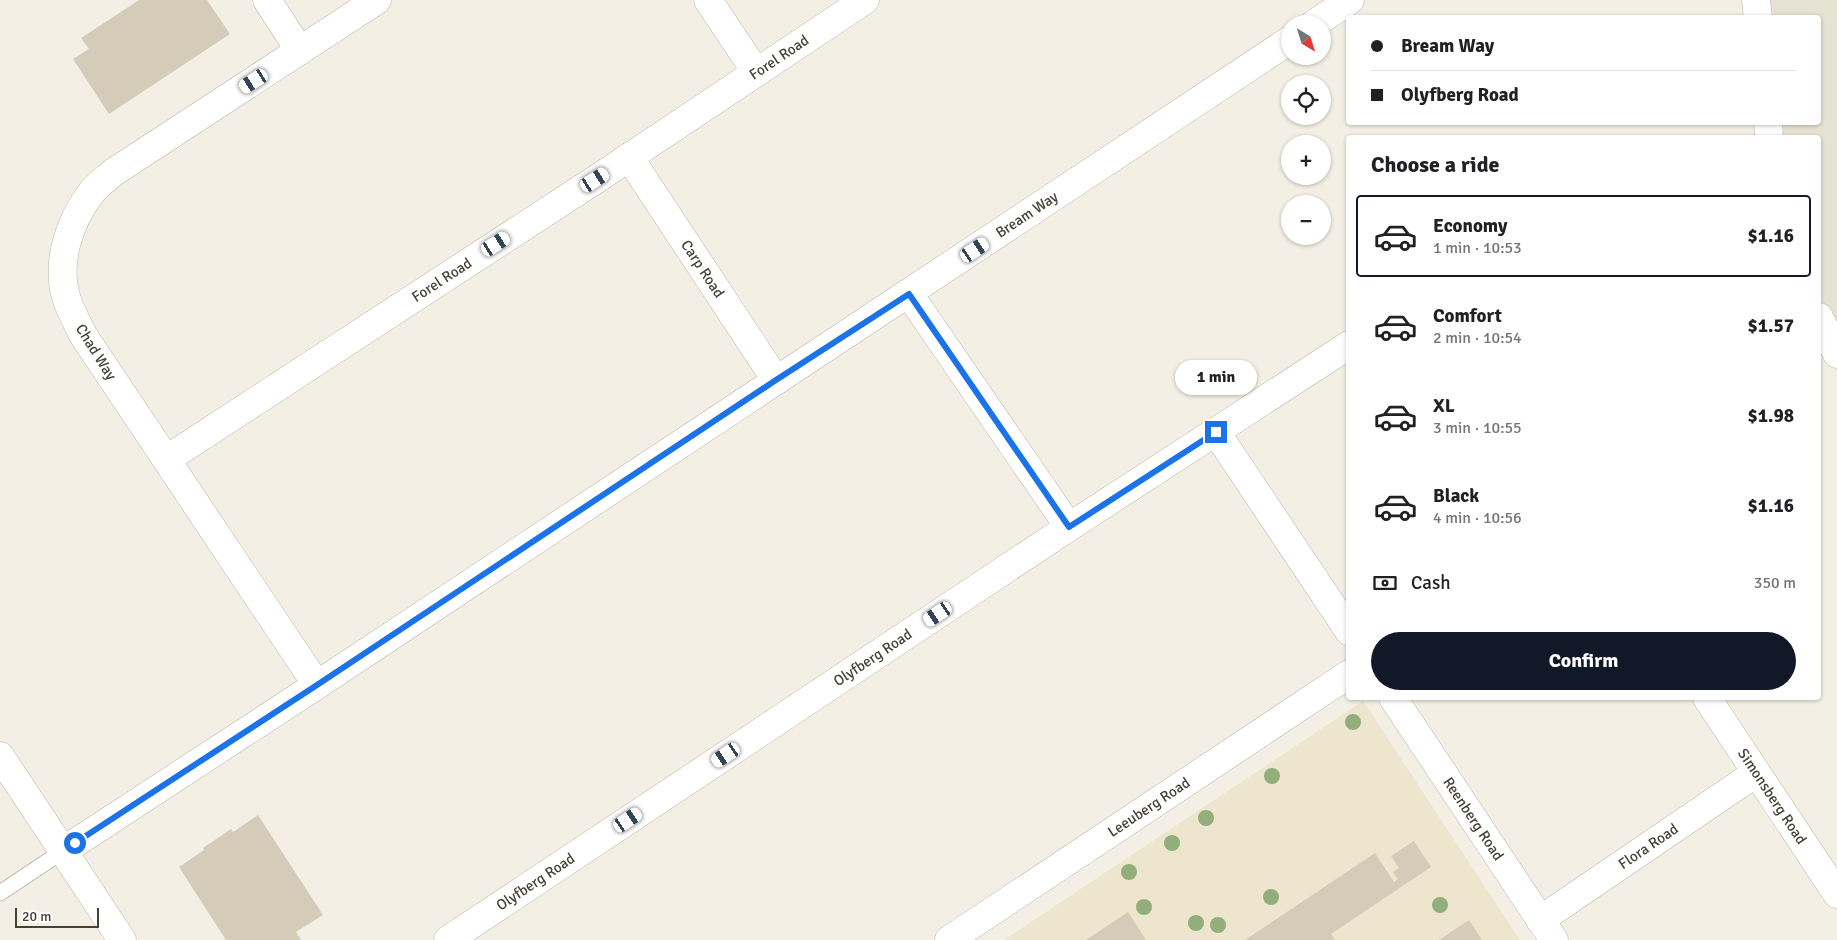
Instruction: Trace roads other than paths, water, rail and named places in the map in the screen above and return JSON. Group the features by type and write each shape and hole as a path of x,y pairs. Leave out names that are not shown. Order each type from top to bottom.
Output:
{"street":[{"path":"267,0 300,51"},
{"name":"Chad Way","path":"317,685 83,335 66,298 63,258 66,240 91,192 114,172 377,0"},
{"path":"708,0 756,72"},
{"name":"Forel Road","path":"167,459 629,157 865,0"},
{"path":"1328,15 1350,0"},
{"path":"1756,0 1758,15"},
{"name":"Bream Way","path":"63,851 909,294 1281,46"},
{"name":"Carp Road","path":"629,157 776,380"},
{"path":"909,294 1069,527"},
{"path":"1821,321 1837,354"},
{"name":"Olyfberg Road","path":"448,940 1069,527 1346,347"},
{"path":"1216,432 1346,627"},
{"name":"Leeuberg Road","path":"953,939 1346,676"},
{"name":"Reenberg Road","path":"1394,700 1547,930"},
{"name":"Simonsberg Road","path":"1708,700 1837,894"},
{"path":"0,756 122,940"},
{"name":"Flora Road","path":"1547,930 1756,772"}],"lane":[{"path":"0,894 63,851"}]}
